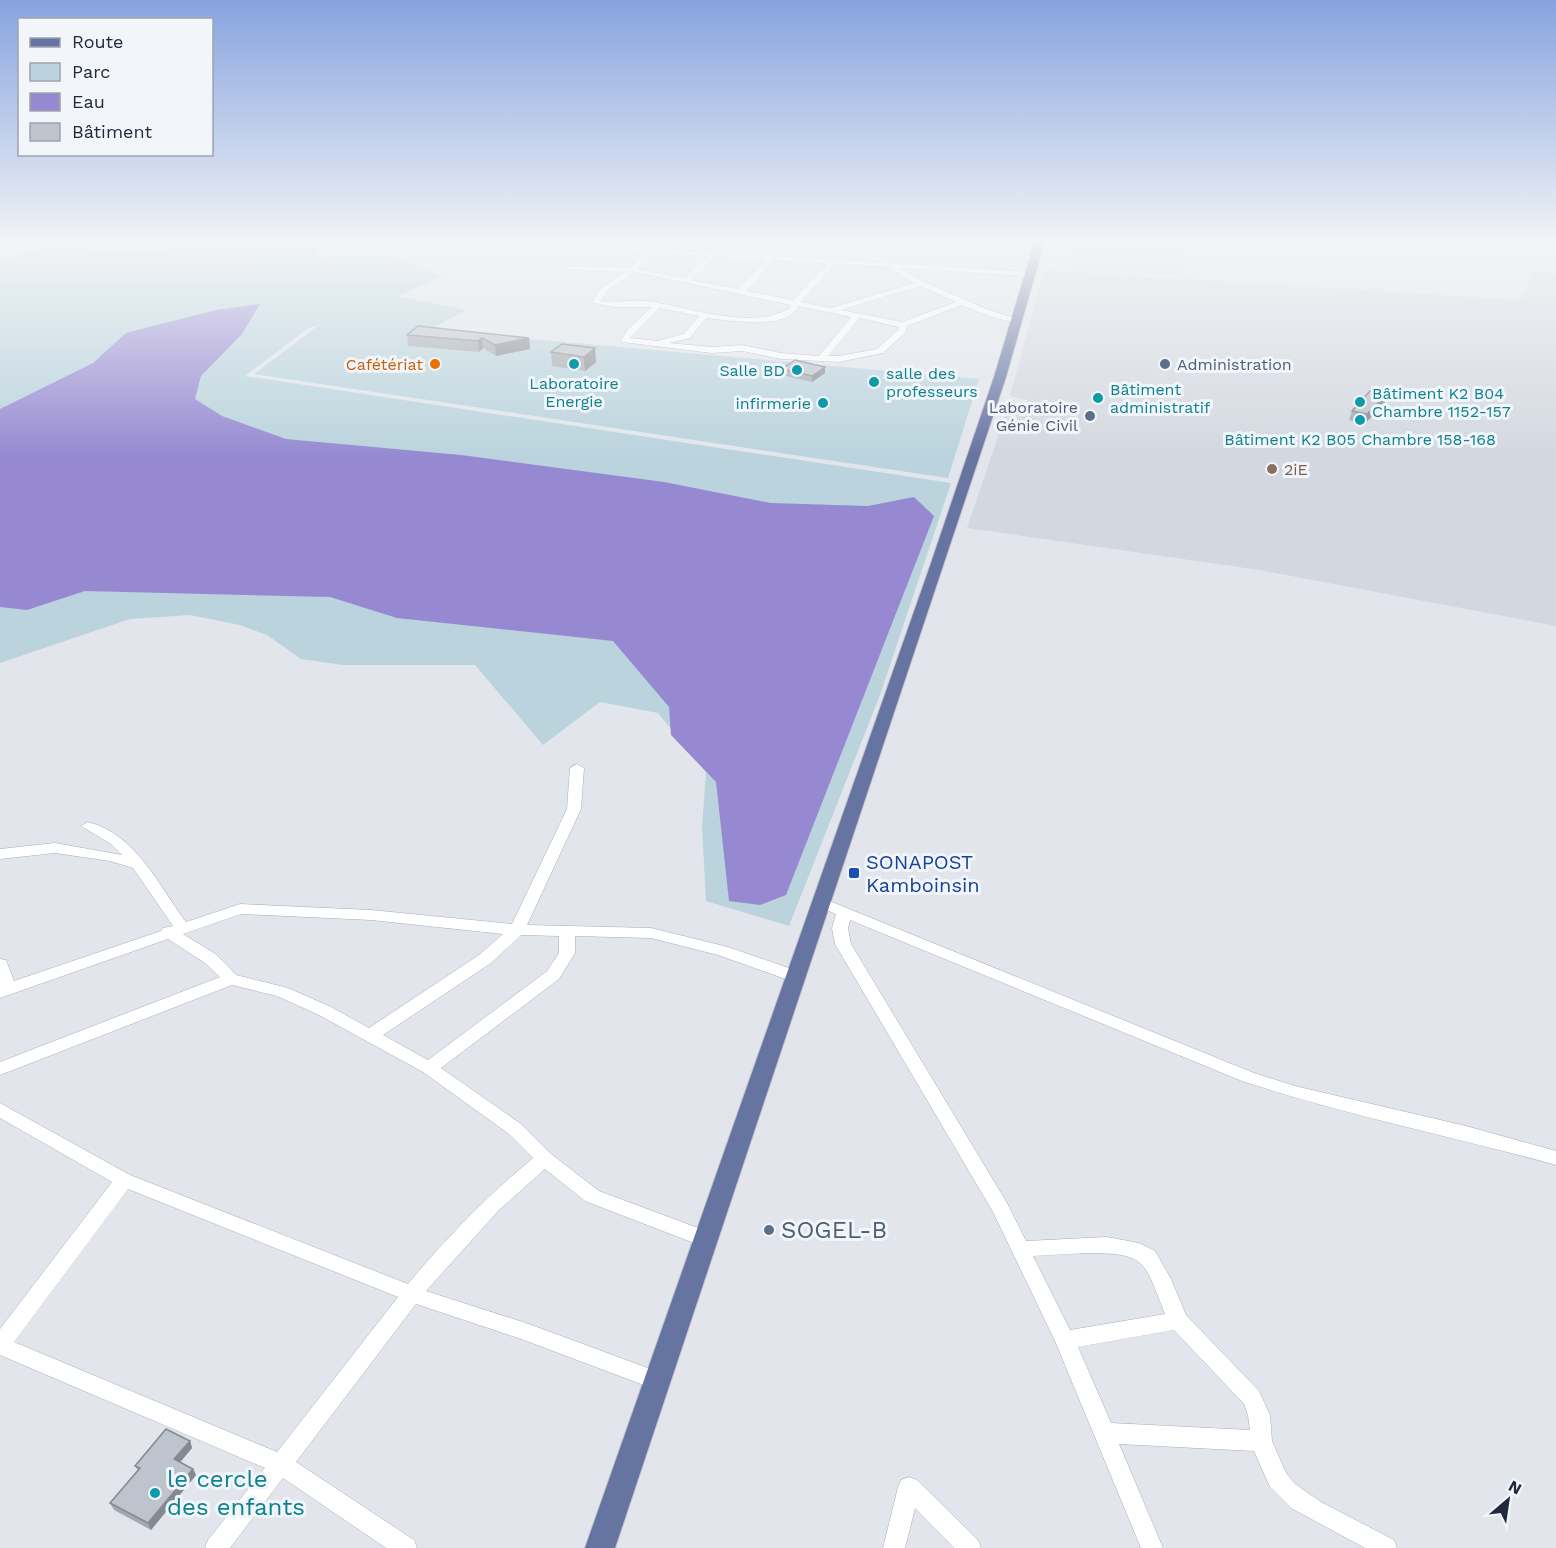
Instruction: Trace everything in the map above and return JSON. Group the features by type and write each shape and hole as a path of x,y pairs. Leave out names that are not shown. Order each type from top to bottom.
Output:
{"main road":[{"path":"600,1548 993,401 1018,312"}],"street":[{"path":"651,312 625,338 629,342 712,350 742,348 769,354 821,359 839,359 880,351 902,331 903,325"},
{"path":"691,312 704,315 775,317 790,312"},
{"path":"843,312 903,325 936,312"},
{"path":"993,312 1016,320"},
{"path":"654,345 687,336 704,315"},
{"path":"821,359 857,315"},
{"path":"371,1035 485,959 517,930 574,809 577,768"},
{"path":"88,826 108,833 150,879 167,909 175,930 211,959 231,979 282,992 371,1035 429,1068 515,1129 545,1159 592,1197 707,1240"},
{"path":"0,854 55,848 112,857 135,864"},
{"path":"822,903 1248,1077 1295,1092 1466,1132 1556,1158"},
{"path":"0,964 4,990 240,909 371,915 517,930 651,933 723,951 797,977"},
{"path":"844,912 840,928 843,945 977,1165 1065,1340 1152,1548"},
{"path":"429,1068 553,975 567,953 567,932"},
{"path":"0,1069 231,979"},
{"path":"0,1110 124,1180 411,1294 526,1332 657,1381"},
{"path":"216,1548 411,1294 474,1221 507,1189 545,1159"},
{"path":"124,1180 0,1346 281,1464 406,1548"},
{"path":"1020,1249 1119,1245 1137,1249 1148,1256 1178,1321 1252,1398 1259,1415 1262,1441 1275,1475 1287,1490 1307,1505 1386,1548"},
{"path":"1065,1340 1178,1321"},
{"path":"1104,1433 1262,1441"},
{"path":"894,1548 909,1487 970,1548"}],"shaded area":[{"name":"2iE","path":"1033,312 1556,312 1556,626 1259,570 967,528 1007,410 1026,407 1027,400 1010,396"}],"green space":[{"path":"0,312 462,312 429,330 979,379 948,478 254,374 319,325 307,329 245,376 951,483 880,695 789,926 706,901 702,827 706,772 658,713 600,702 543,745 475,665 343,665 301,659 267,635 240,625 190,615 130,619 0,663"}],"water":[{"path":"207,312 255,312 242,334 201,376 195,399 222,416 286,439 461,455 664,482 771,503 868,506 914,497 934,516 786,895 760,905 729,901 716,782 671,735 669,707 613,641 397,618 330,597 85,591 27,610 0,607 0,409 93,363 126,333"}],"building":[{"path":"418,326 529,338 495,345 482,338 478,341 407,335"},
{"path":"562,344 595,348 584,357 551,352"},
{"path":"795,360 825,367 812,376 782,369"},
{"path":"1370,391 1386,395 1367,414 1352,411"},
{"name":"le cercle des enfants","path":"166,1429 190,1441 174,1459 193,1469 148,1523 110,1503 140,1468 135,1466"}],"place":[{"name":"Cafétériat","path":"435,364"},
{"name":"Laboratoire Energie","path":"574,364"},
{"name":"Administration","path":"1165,364"},
{"name":"Salle BD","path":"797,370"},
{"name":"salle des professeurs","path":"874,382"},
{"name":"Bâtiment administratif","path":"1098,398"},
{"name":"Bâtiment K2 B04 Chambre 1152-157","path":"1360,402"},
{"name":"infirmerie","path":"823,403"},
{"name":"Laboratoire Génie Civil","path":"1090,416"},
{"name":"Bâtiment K2 B05 Chambre 158-168","path":"1360,420"},
{"name":"2iE","path":"1272,469"},
{"name":"SONAPOST Kamboinsin","path":"854,873"},
{"name":"SOGEL-B","path":"769,1230"},
{"name":"le cercle des enfants","path":"155,1493"}]}
